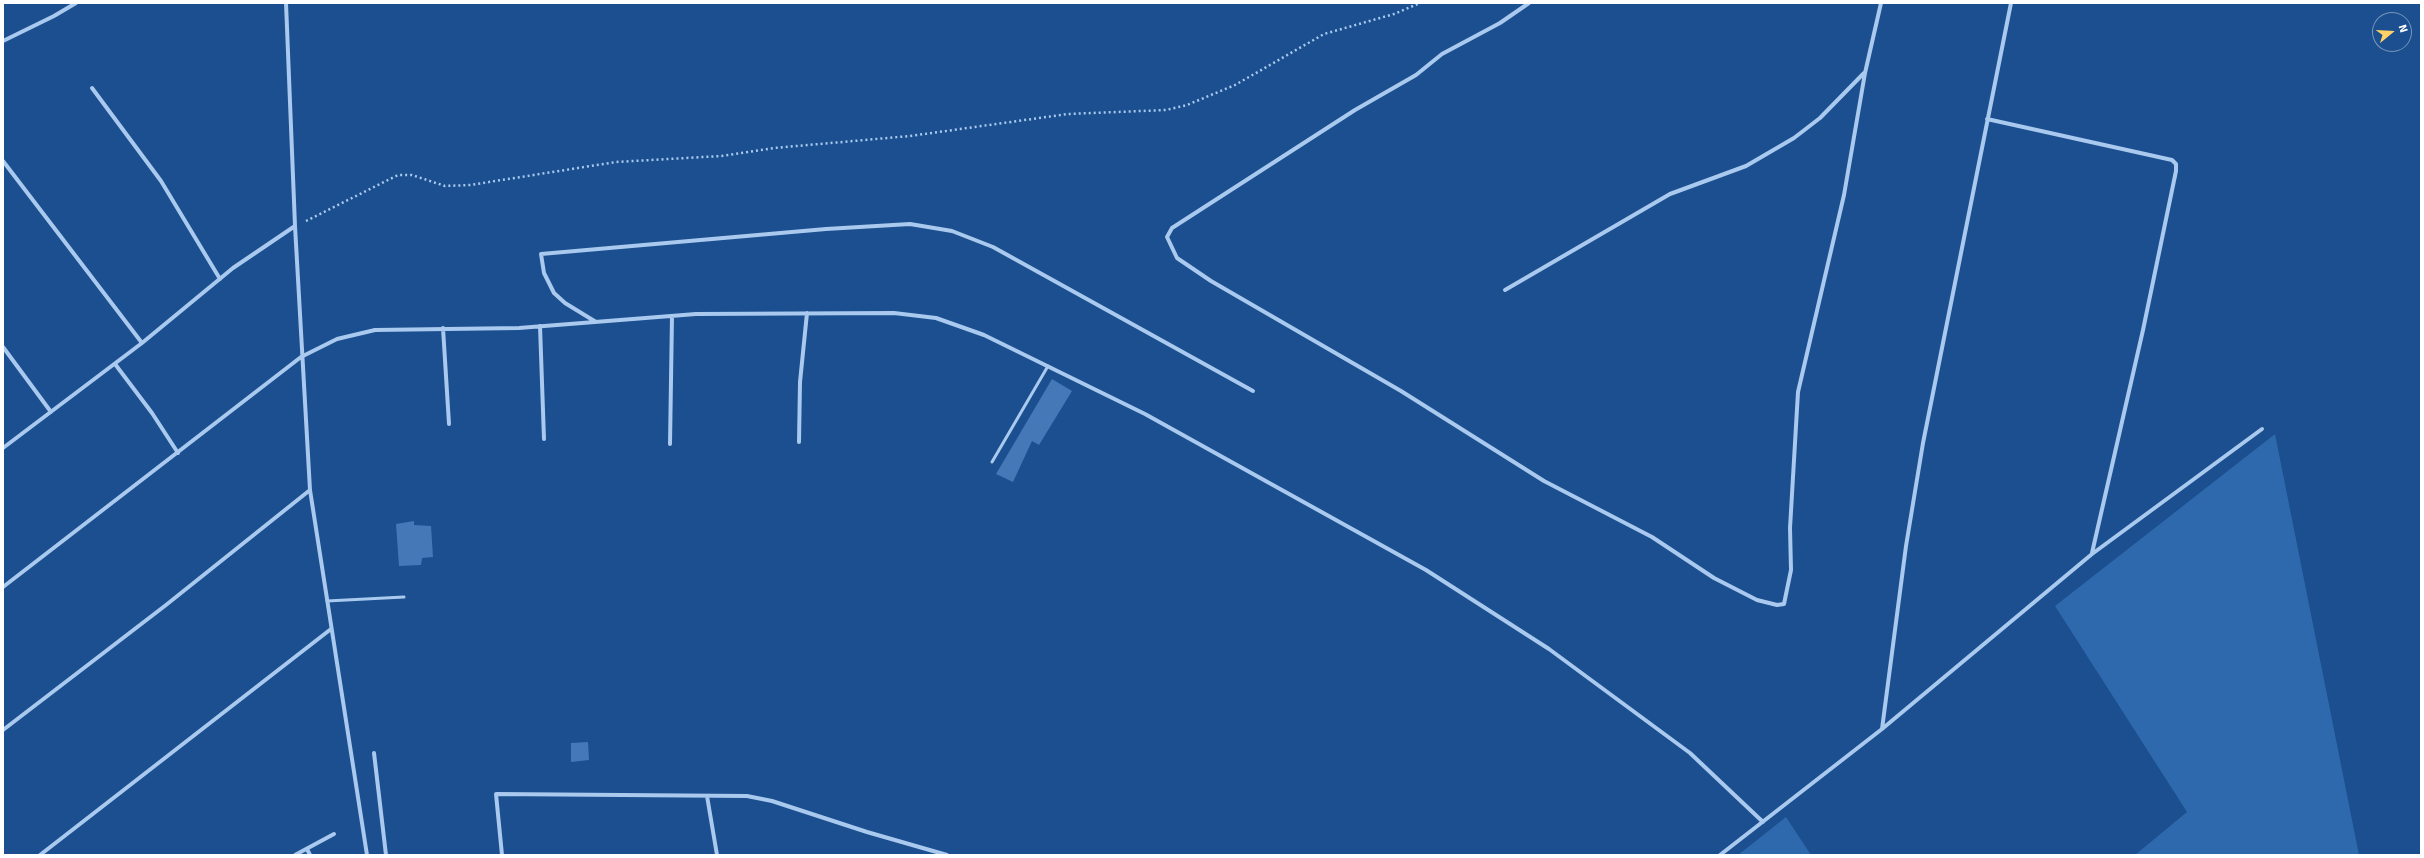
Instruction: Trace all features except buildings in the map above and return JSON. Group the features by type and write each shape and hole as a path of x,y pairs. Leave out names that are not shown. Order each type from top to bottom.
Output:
{"street":[{"path":"3,41 54,16 76,3"},
{"path":"286,3 301,357 310,490 367,855"},
{"path":"1529,3 1500,23 1442,54 1416,75 1356,110 1172,228 1167,237 1177,258 1210,281 1401,391 1544,481 1652,537 1714,578 1757,600 1777,605 1784,604 1791,570 1790,528 1798,392 1844,195 1865,73 1881,3"},
{"path":"1882,729 1905,553 1923,443 2011,3"},
{"path":"1504,290 1670,194 1746,166 1788,142 1806,131 1865,73"},
{"path":"92,88 161,181 220,279"},
{"path":"1987,119 2172,160 2176,164 2176,171 2143,330 2092,554"},
{"path":"3,161 142,344"},
{"path":"596,322 565,303 554,293 544,273 541,254 826,229 910,224 952,231 993,247 1252,391"},
{"path":"3,448 142,344 220,279 295,226"},
{"path":"799,442 800,382 806,313"},
{"path":"3,587 301,357 337,339 375,330 540,326 672,316 894,313 936,318 984,335 1145,414 1432,574 1549,649 1690,753 1763,822"},
{"path":"670,444 672,316"},
{"path":"540,326 544,439"},
{"path":"443,328 449,424"},
{"path":"3,347 51,412"},
{"path":"115,364 152,413 178,453"},
{"path":"1720,855 1882,729 2092,554 2262,429"},
{"path":"3,730 166,605 310,490"},
{"path":"40,855 331,629"},
{"path":"374,753 386,855"},
{"path":"502,855 496,794 747,796 772,801 867,832 947,855"},
{"path":"707,796 717,855"},
{"path":"296,855 334,834"},
{"path":"307,849 310,855"}],"lane":[{"path":"992,462 1048,366"},
{"path":"327,601 404,597"}],"path":[{"path":"295,226 398,175 412,175 445,186 470,185 616,162 721,156 774,148 910,136 1068,114 1166,110 1187,105 1235,85 1324,34 1374,20 1420,3"}],"shaded area":[{"path":"2275,434 2359,855 2135,855 2187,812 2055,606"},
{"path":"1786,817 1811,855 1738,855"}]}
